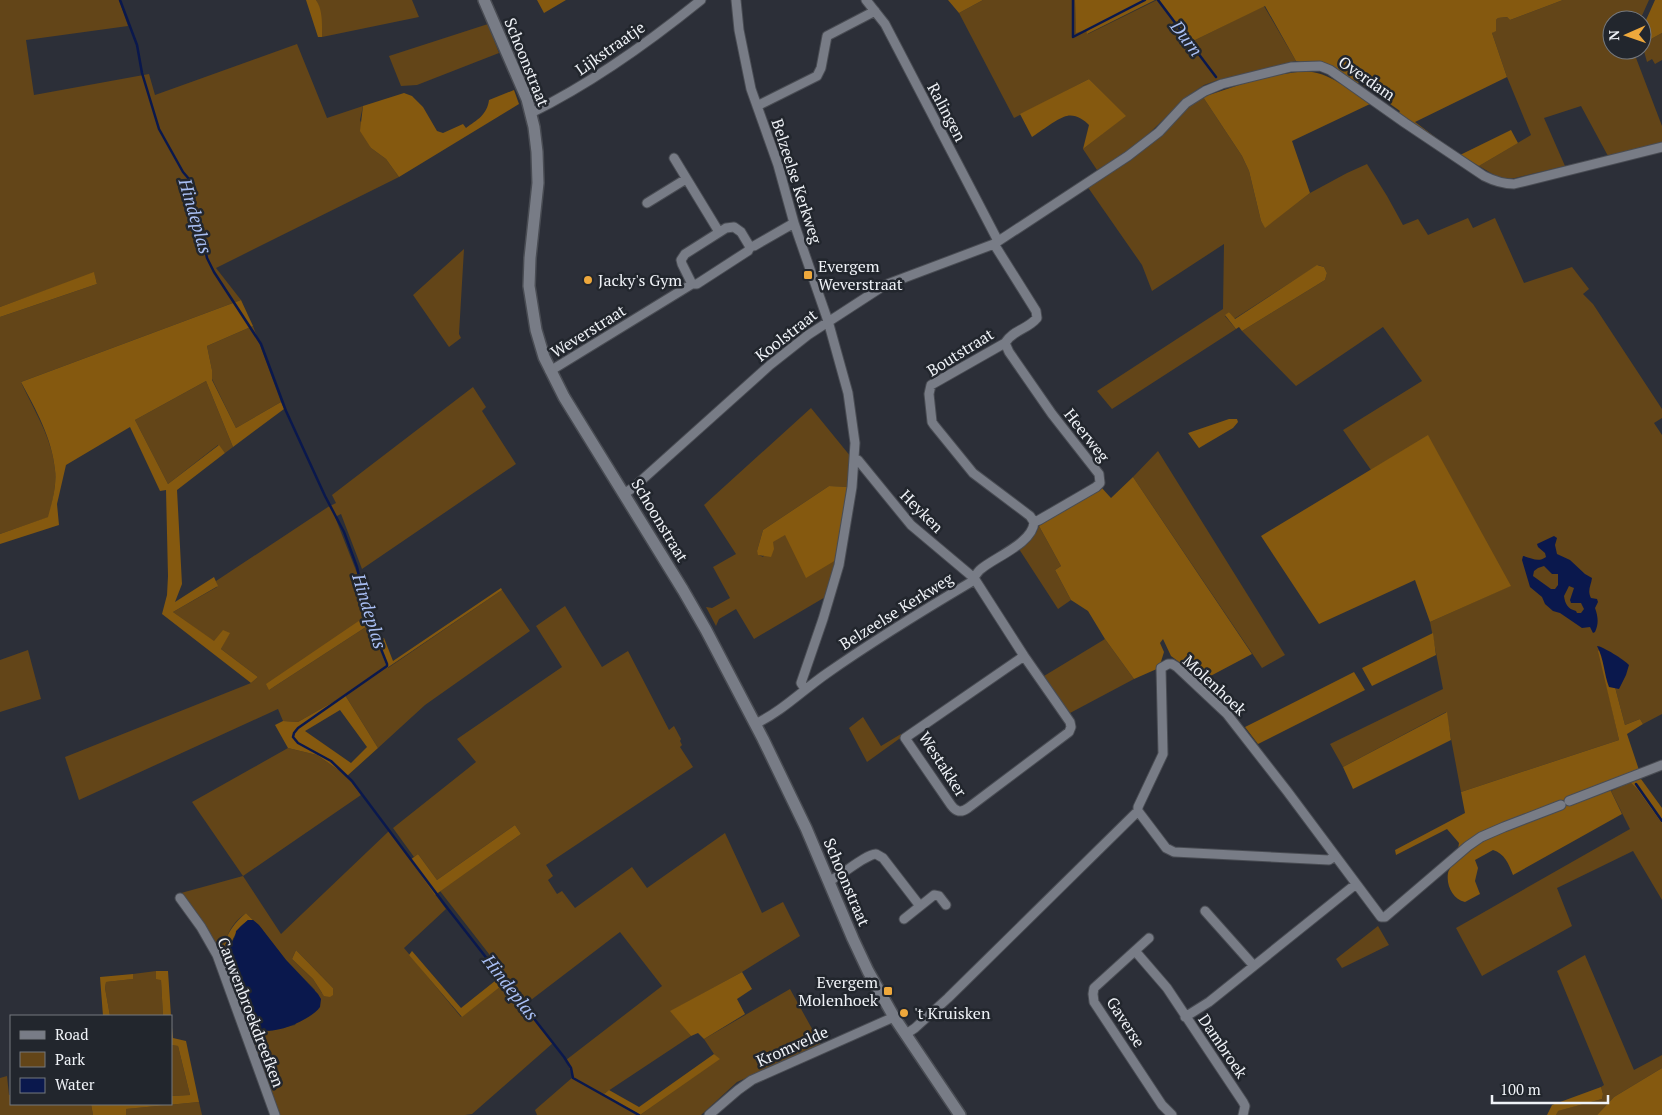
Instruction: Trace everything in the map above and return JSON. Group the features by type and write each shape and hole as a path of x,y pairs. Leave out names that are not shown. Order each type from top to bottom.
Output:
{"street":[{"name":"Schoonstraat","path":"484,0 531,113 537,152 538,183 530,258 530,286 536,330 550,371 564,397 696,611 755,724 806,828 862,958 894,1017 960,1115"},
{"name":"Lijkstraatje","path":"531,113 588,83 701,0"},
{"name":"Belzeelse Kerkweg","path":"736,0 744,60 757,106 778,165 794,223 828,321 848,393 855,443 855,460 848,516 839,565 824,619 801,683 805,689"},
{"name":"Ralingen","path":"866,0 885,24 996,242"},
{"path":"757,106 816,76 821,68 827,36 874,10"},
{"name":"Overdam","path":"996,242 1128,156 1159,132 1186,103 1205,91 1222,84 1291,66 1320,66 1330,70 1484,176 1497,182 1514,184 1662,147"},
{"path":"674,158 719,232"},
{"path":"647,203 686,179"},
{"name":"Weverstraat","path":"550,371 692,284 697,284 748,252 750,247 794,223"},
{"path":"692,284 682,264 683,256 719,232 726,228 734,227 740,232 750,247"},
{"name":"Koolstraat","path":"624,494 784,353 828,321 886,285 996,242"},
{"name":"Boutstraat","path":"996,242 1038,318 1033,323 1010,336 1005,343 931,385 929,394 932,422 968,468 1030,516 1034,522"},
{"name":"Heerweg","path":"1005,343 1009,352 1052,414 1099,474 1100,482 1096,487 1034,522"},
{"name":"Heyken","path":"855,460 858,460 911,526 974,578"},
{"path":"974,578 980,569 1020,543 1032,531 1034,522"},
{"name":"Belzeelse Kerkweg","path":"755,724 766,719 805,689 862,650 971,582 974,578 1024,656 1070,722 1069,732"},
{"name":"Westakker","path":"1024,656 913,731 906,736 906,739 954,809 960,812 968,808 1069,732"},
{"name":"Molenhoek","path":"906,1034 948,998 1138,811 1138,806 1163,754 1161,668 1168,664 1172,664 1181,670 1227,714 1287,790 1381,917 1386,917 1481,837 1662,765"},
{"path":"1138,811 1166,848 1174,852 1329,860 1335,856"},
{"path":"829,881 840,876 869,855 876,854 882,858 920,906"},
{"name":"Dambroek","path":"1244,1115 1245,1106 1243,1102 1185,1017 1209,1002 1356,884"},
{"path":"904,919 934,895 946,905"},
{"name":"Cauwenbroekdreefken","path":"180,898 201,927 217,955 275,1115"},
{"path":"1211,912 1254,966"},
{"name":"Gaverse","path":"1149,938 1136,952 1094,988 1093,994 1094,1002 1170,1115"},
{"path":"1136,952 1167,988 1185,1017"},
{"name":"Kromvelde","path":"709,1115 752,1080 894,1017"}],"green space":[{"path":"0,0 119,0 128,26 26,40 34,95 149,74 155,95 297,44 327,118 363,106 360,120 371,148 386,159 399,177 216,268 241,300 21,382 42,424 50,446 55,470 55,488 49,517 0,534 0,317 97,284 94,273 0,307"},
{"path":"316,0 412,0 419,17 322,37"},
{"path":"983,0 1075,0 1076,32 1086,30 1088,34 1157,0 1189,43 1264,6 1296,61 1204,85 1189,95 1140,142 1120,157 1097,170 1083,149 1125,116 1089,79 1014,118 959,13"},
{"path":"1563,0 1649,0 1644,10 1602,10 1602,60 1637,60 1662,126 1662,142 1608,156 1581,106 1544,118 1565,166 1506,179 1496,176 1479,166 1531,135 1507,77 1492,33 1496,29 1496,20 1498,18 1507,17 1510,20"},
{"path":"488,24 499,53 417,85 401,86 389,56"},
{"path":"1662,33 1662,60 1655,64 1652,59 1652,38"},
{"path":"1203,97 1242,156 1249,171 1261,221 1265,227 1310,193 1367,164 1403,225 1418,219 1428,235 1468,218 1473,228 1495,218 1524,283 1572,267 1589,289 1583,294 1593,304 1662,409 1662,418 1654,423 1662,435 1662,714 1643,724 1640,719 1625,725 1605,649 1599,651 1619,740 1461,792 1446,712 1343,767 1330,744 1443,689 1430,622 1510,586 1428,436 1371,470 1343,430 1422,381 1383,327 1296,386 1242,331 1325,280 1327,273 1324,267 1318,265 1234,319 1229,312 1225,316 1236,329 1112,409 1097,391 1223,309 1224,244 1152,291 1142,265 1087,186 1130,161 1161,134 1182,112"},
{"path":"464,249 459,334 461,338 449,347 413,295"},
{"path":"253,326 281,402 236,428 212,379 207,346"},
{"path":"206,381 233,447 225,453 218,445 168,484 135,420"},
{"path":"473,387 486,407 482,411 516,464 362,569 341,514 335,517 357,573 366,616 269,690 372,623 388,668 502,590 530,631 425,705 378,748 345,695 298,722 283,721 278,709 79,800 65,757 251,683 258,677 221,649 229,633 214,642 173,612 217,587 216,581 336,503 332,495"},
{"path":"811,408 851,457 850,487 829,486 763,530 757,551 763,557 772,542 785,534 836,559 827,596 754,639 736,609 719,619 716,626 706,607 712,608 730,598 713,567 736,554 704,505"},
{"path":"1158,451 1285,655 1262,668 1133,477"},
{"path":"1039,526 1061,566 1055,570 1071,600 1058,609 1019,549 1036,533"},
{"path":"565,606 602,667 628,651 669,730 674,726 681,739 682,745 680,747 693,767 546,865 553,876 548,880 557,894 562,891 575,908 632,867 647,888 725,833 762,913 783,902 800,936 742,972 671,1011 691,1036 605,1093 640,1115 537,1115 535,1110 573,1077 566,1060 662,986 620,932 527,1003 440,891 521,834 515,825 437,880 418,854 414,857 393,828 476,762 457,739 562,667 536,626"},
{"path":"1105,639 1134,679 1070,713 1044,676"},
{"path":"28,650 41,699 0,712 0,660"},
{"path":"863,717 881,746 901,734 903,738 867,762 849,728"},
{"path":"288,748 317,755 347,776 361,795 243,876 192,802"},
{"path":"1630,782 1662,824 1662,900 1633,851 1557,888 1572,926 1482,976 1456,928 1630,829 1611,791"},
{"path":"389,831 446,909 404,948 461,1017 505,983 553,1043 472,1114 278,1115 220,956 227,954 231,971 247,1006 268,1031 295,1025 315,990 286,960 262,929 246,913 234,924 223,947 218,950 181,893 243,876 281,934","holes":["296,950 333,988 322,993 313,979 292,959"]},
{"path":"1378,926 1389,945 1342,968 1336,959"},
{"path":"1585,955 1634,1070 1662,1055 1662,1068 1614,1097 1597,1115 1556,1115 1557,1111 1602,1099 1603,1094 1601,1087 1604,1085 1557,971"},
{"path":"156,971 156,979 161,979 163,1015 110,1015 105,988 106,982 132,979 133,974"},
{"path":"790,989 821,1045 737,1082 701,1115 640,1115 719,1059 704,1039"},
{"path":"172,1045 178,1046 190,1095 172,1096"},
{"path":"7,1076 10,1105 91,1105 93,1115 0,1115 0,1078"},
{"path":"199,1102 202,1115 126,1115 125,1109 172,1105"}],"shaded area":[{"path":"306,0 316,0 320,8 322,37 318,37"},
{"path":"537,0 566,0 544,13"},
{"path":"948,0 983,0 959,13"},
{"path":"1075,0 1155,0 1087,34 1086,30 1076,33"},
{"path":"1157,0 1563,0 1510,20 1507,17 1496,20 1496,31 1492,33 1507,77 1415,122 1435,137 1434,139 1398,114 1400,111 1359,82 1357,84 1320,66 1296,61 1265,6 1189,43"},
{"path":"1655,0 1662,0 1662,33 1652,38 1652,10"},
{"path":"1304,71 1331,78 1370,104 1292,141 1310,193 1265,228 1261,221 1249,171 1242,156 1203,97 1263,77"},
{"path":"1089,79 1126,116 1083,149 1089,125 1082,119 1073,116 1059,119 1032,137 1020,114"},
{"path":"514,90 519,104 399,177 386,159 371,148 360,131 363,106 404,93 412,96 423,107 437,131 443,133 463,124 466,128 478,120 484,113 489,100"},
{"path":"1511,130 1518,143 1479,166 1460,155"},
{"path":"1317,265 1324,267 1327,273 1325,280 1242,331 1239,327 1236,329 1225,315 1229,312 1235,319"},
{"path":"94,272 97,284 0,317 0,307"},
{"path":"241,300 253,326 207,346 212,380 236,428 281,402 284,409 233,447 206,381 135,420 168,484 219,445 225,453 177,490 182,584 175,602 214,577 218,586 173,612 214,641 223,630 230,633 221,649 258,677 251,683 162,614 167,595 168,576 166,490 160,491 130,427 66,465 57,504 59,525 0,544 0,534 48,517 55,488 55,470 51,447 21,382"},
{"path":"1229,419 1237,419 1238,422 1233,428 1199,448 1188,433"},
{"path":"1428,435 1511,586 1430,622 1415,580 1319,624 1261,536"},
{"path":"1133,477 1252,654 1201,681 1171,656 1163,639 1160,643 1164,652 1159,668 1134,679 1105,639 1088,611 1071,600 1055,570 1061,566 1039,526 1101,487 1111,498"},
{"path":"829,486 850,487 836,560 806,578 785,535 773,542 774,549 771,557 758,555 757,551 763,530"},
{"path":"362,582 372,623 269,690 266,684 366,616 358,583"},
{"path":"501,588 502,590 387,668 377,641 384,638 393,661"},
{"path":"1433,633 1436,655 1372,686 1362,668"},
{"path":"1605,649 1625,725 1640,719 1643,724 1627,734 1639,770 1607,783 1622,814 1513,875 1506,860 1497,851 1493,850 1475,860 1478,868 1475,881 1480,894 1465,902 1454,895 1448,883 1449,869 1456,859 1459,843 1447,829 1396,855 1395,850 1465,813 1461,792 1619,740 1598,651"},
{"path":"1354,672 1365,690 1258,744 1245,727"},
{"path":"345,695 378,748 347,776 317,755 288,748 275,725 283,721 298,722","holes":["340,710 367,747 351,763 305,731"]},
{"path":"1447,712 1451,740 1353,789 1343,767"},
{"path":"1641,779 1662,808 1662,824 1630,782"},
{"path":"515,825 521,834 435,895 410,860 418,854 437,880"},
{"path":"246,913 253,920 248,920 240,927 227,954 220,956 218,950 223,947 229,932"},
{"path":"296,950 333,988 333,995 330,997 324,996 313,979 292,959"},
{"path":"412,951 461,1008 500,977 505,983 462,1017 409,955"},
{"path":"156,971 168,971 171,1015 163,1015 161,980 156,979"},
{"path":"742,972 752,989 737,999 745,1014 704,1039 698,1033 691,1036 670,1011"},
{"path":"133,974 133,979 106,982 105,988 110,1015 103,1015 100,977"},
{"path":"172,1028 173,1038 186,1041 199,1102 172,1105 172,1096 190,1095 178,1046 172,1045"},
{"path":"714,1054 720,1059 640,1115 604,1094 609,1090 639,1107"},
{"path":"1662,1068 1662,1115 1597,1115 1614,1097"},
{"path":"1601,1087 1602,1099 1558,1111 1556,1115 1547,1115 1552,1105"},
{"path":"91,1105 168,1105 126,1109 126,1115 93,1115"}],"water":[{"path":"1554,536 1557,538 1555,545 1557,554 1570,560 1592,578 1589,590 1590,595 1591,598 1597,599 1598,602 1595,608 1598,620 1595,632 1593,633 1590,627 1582,628 1560,613 1553,611 1545,604 1542,597 1530,587 1522,560 1523,556 1538,560 1546,557 1537,544","holes":["1544,566 1552,574 1558,574 1558,585 1555,589 1551,589 1533,576 1534,571","1569,586 1574,588 1570,600 1571,603 1581,603 1584,609 1581,613 1577,613 1566,604 1564,596"]},
{"path":"1597,646 1604,648 1629,665 1619,689 1609,687"},
{"path":"248,920 253,920 259,925 286,960 318,994 321,999 320,1007 308,1017 289,1026 269,1031 261,1030 252,1025 244,999 230,968 227,955 236,931"}],"waterway":[{"name":"Hindeplas","path":"120,0 137,45 142,73 159,129 183,172 189,179 189,199 194,219 202,235 207,258 214,272 261,344 286,411 325,496 344,532 357,567 369,619 387,664 387,666 298,728 293,737 298,743 331,761 352,781 445,905 564,1057 571,1068 573,1078 639,1115"},
{"name":"Durn","path":"1073,0 1073,37 1145,0"},
{"name":"Durn","path":"1158,0 1216,77"},
{"path":"1636,784 1662,821"}],"place":[{"name":"Evergem Weverstraat","path":"808,275"},
{"name":"Jacky's Gym","path":"588,280"},
{"name":"Evergem Molenhoek","path":"888,991"},
{"name":"'t Kruisken","path":"904,1013"}]}
